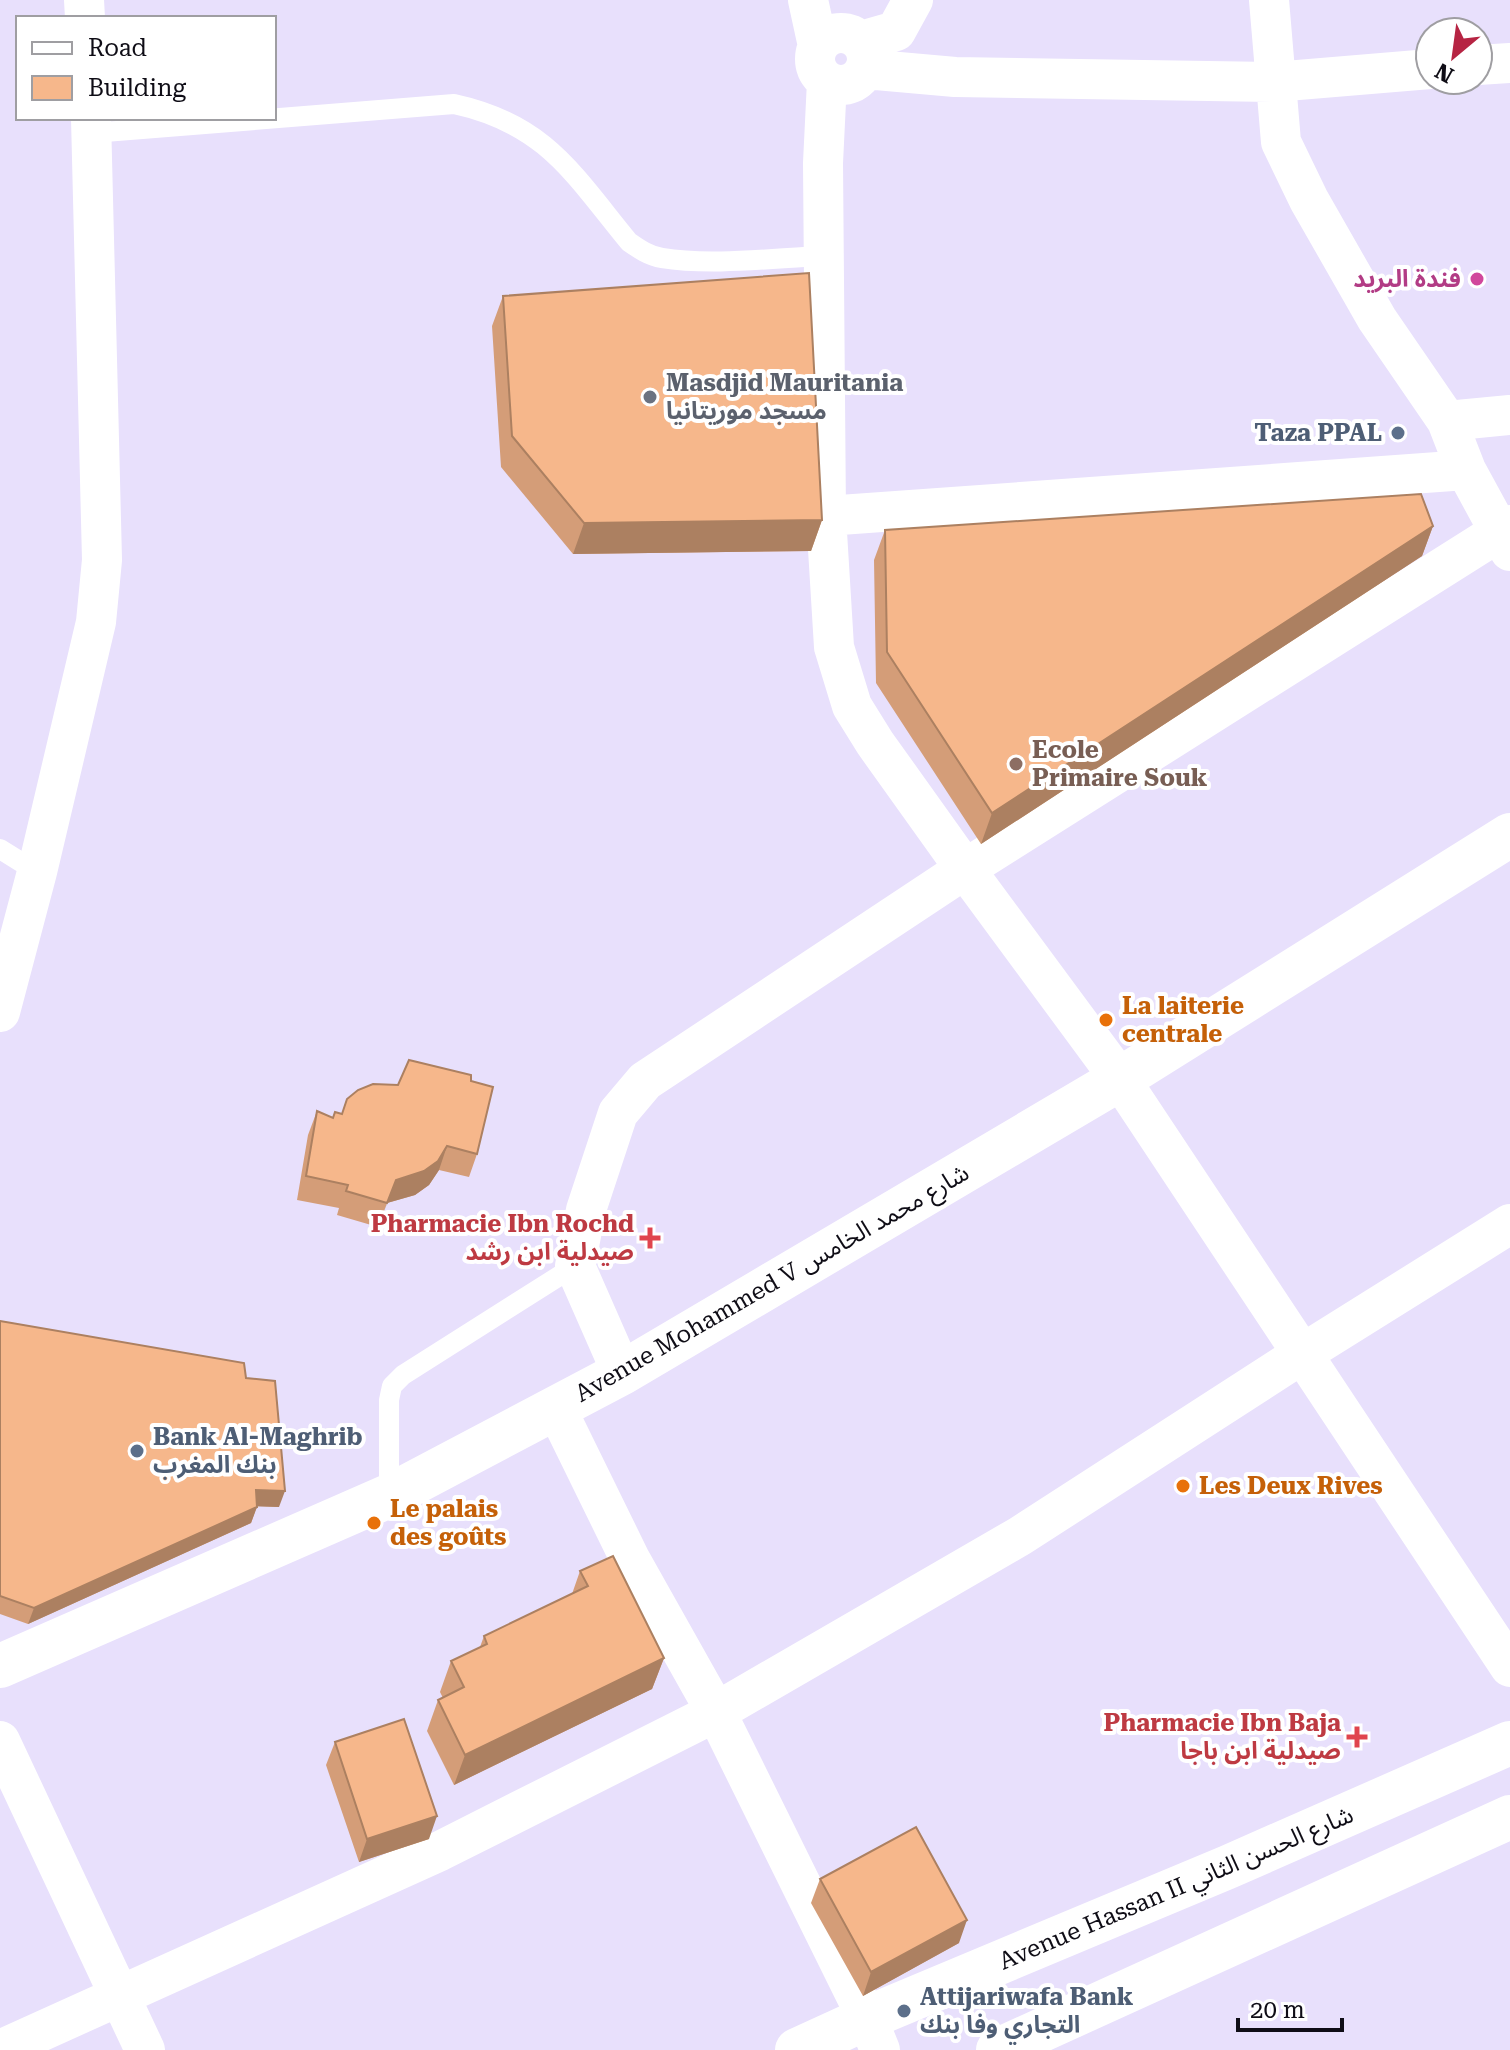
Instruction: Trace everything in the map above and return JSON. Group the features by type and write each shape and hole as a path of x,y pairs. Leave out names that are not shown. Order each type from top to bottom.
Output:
{"street":[{"path":"808,0 822,64"},
{"path":"863,55 896,31 913,0"},
{"path":"622,1373 575,1266 586,1210 618,1113 645,1081 965,869 1506,535 1466,470 1447,421 1377,319 1309,200 1281,142 1269,0"},
{"path":"1414,70 1274,82 955,77 863,55 849,34 835,33 822,41 826,516 834,647 852,706 965,869 1120,1079 1510,1667"},
{"path":"0,1012 37,872 96,622 102,560 91,125"},
{"path":"1447,421 1510,415"},
{"path":"826,516 1466,470"},
{"name":"Avenue Mohammed V شارع محمد الخامس","path":"0,1666 389,1496 622,1373 1120,1079 1510,835"},
{"path":"0,2050 440,1851 716,1712 1020,1536 1510,1224"},
{"path":"556,1408 630,1559 716,1712 874,2034"},
{"path":"0,1741 145,2050"},
{"name":"Avenue Hassan II شارع الحسن الثاني","path":"797,2050 874,2034 1228,1867 1510,1743"},
{"path":"998,2050 1510,1817"}],"lane":[{"path":"276,114 454,104 482,110 515,124 558,155 629,242 642,252 661,258 701,260 824,256"},
{"path":"91,125 177,120"},
{"path":"0,849 37,872"},
{"path":"389,1496 389,1400 392,1386 403,1375 575,1266"}],"building":[{"name":"Masdjid Mauritania مسجد موريتانيا","path":"809,273 822,520 584,523 512,436 503,296"},
{"name":"Ecole Primaire Souk","path":"1421,494 1433,526 992,813 887,652 885,530"},
{"path":"409,1060 471,1075 471,1081 493,1087 477,1154 447,1146 438,1161 424,1171 396,1180 387,1203 346,1191 348,1185 306,1176 317,1111 333,1118 335,1112 342,1114 347,1099 358,1090 373,1084 398,1085"},
{"name":"Bank Al-Maghrib بنك المغرب","path":"0,1321 244,1363 246,1378 275,1381 285,1491 256,1490 257,1507 34,1608 0,1596"},
{"path":"613,1556 664,1658 465,1755 438,1700 464,1687 451,1661 487,1644 484,1636 588,1586 580,1571"},
{"path":"404,1719 437,1816 367,1839 335,1742"},
{"path":"916,1827 967,1920 871,1972 820,1879"}],"place":[{"name":"فندة البريد","path":"1477,279"},
{"name":"Masdjid Mauritania مسجد موريتانيا","path":"650,397"},
{"name":"Taza PPAL","path":"1398,433"},
{"name":"Ecole Primaire Souk","path":"1016,764"},
{"name":"La laiterie centrale","path":"1106,1020"},
{"name":"Pharmacie Ibn Rochd صيدلية ابن رشد","path":"650,1238"},
{"name":"Bank Al-Maghrib بنك المغرب","path":"137,1451"},
{"name":"Les Deux Rives","path":"1183,1486"},
{"name":"Le palais des goûts","path":"374,1523"},
{"name":"Pharmacie Ibn Baja صيدلية ابن باجا","path":"1357,1737"},
{"name":"Attijariwafa Bank التجاري وفا بنك","path":"904,2011"}]}
